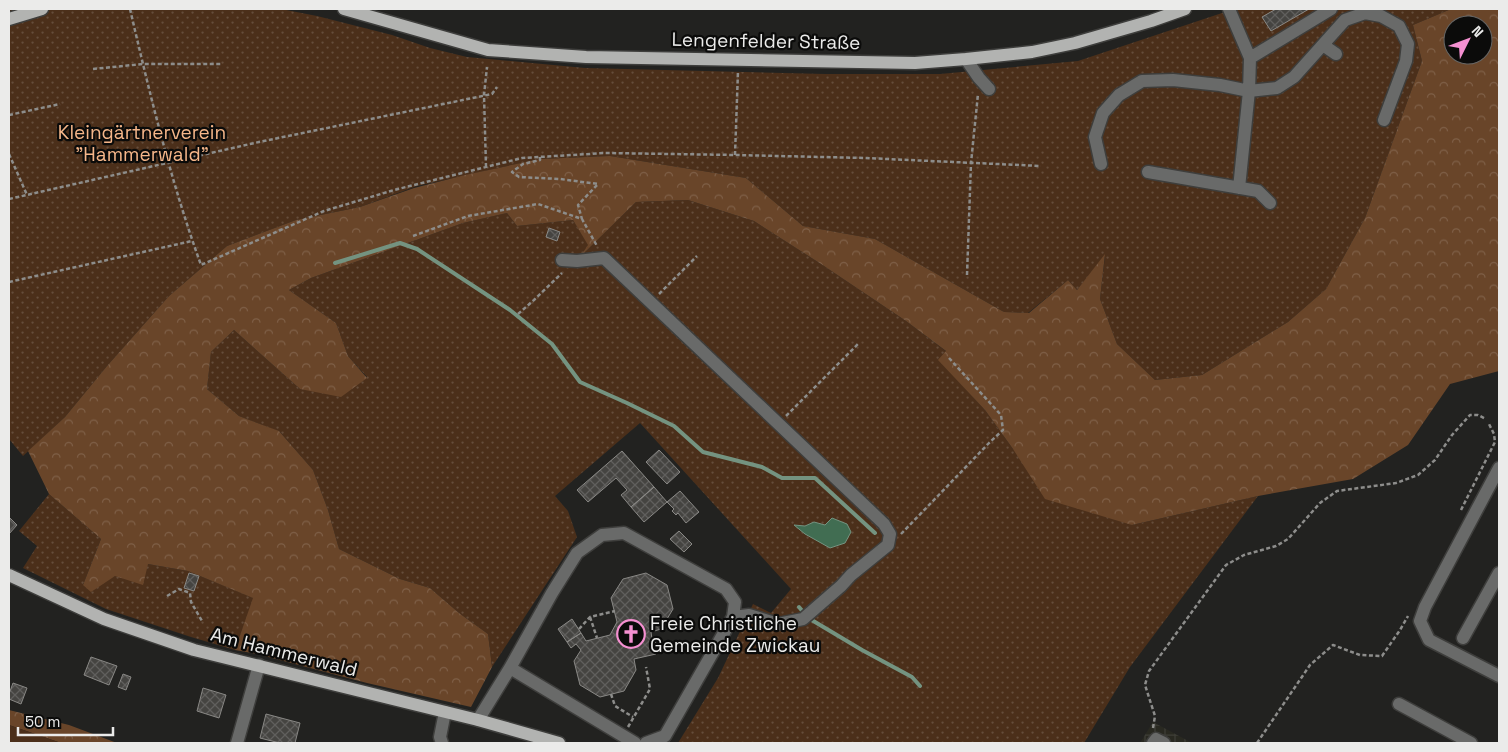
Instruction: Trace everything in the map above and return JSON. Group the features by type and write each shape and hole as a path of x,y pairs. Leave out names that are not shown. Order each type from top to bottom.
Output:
{"main road":[{"path":"9,19 42,9"},
{"name":"Lengenfelder Straße","path":"344,9 488,50 586,57 915,63 1032,52 1075,43 1186,9"},
{"name":"Am Hammerwald","path":"9,575 104,620 194,650 478,720 559,743"}],"street":[{"path":"1229,9 1250,58 1250,91 1239,188"},
{"path":"1250,58 1331,9"},
{"path":"1101,164 1096,137 1103,113 1120,95 1142,81 1173,80 1220,85 1250,91 1277,88 1294,77 1345,20 1365,13 1381,16 1399,26 1408,44 1406,61 1384,120"},
{"path":"1323,45 1336,54"},
{"path":"966,59 989,89"},
{"path":"1148,172 1258,192 1270,203"},
{"path":"562,260 577,261 604,258 884,524 890,534 888,545 851,575 803,619 778,624 749,615 733,617"},
{"path":"1499,468 1425,607 1420,621 1429,640 1499,676"},
{"path":"478,720 577,553 602,535 624,533 726,589 735,602 733,617 665,736 646,743"},
{"path":"1463,638 1499,574"},
{"path":"237,743 260,665"},
{"path":"510,668 622,737 635,743"},
{"path":"1399,704 1471,743"},
{"path":"442,743 440,737 445,712"}],"path":[{"path":"130,9 170,163 200,265 324,211 394,190 522,158 605,153 735,155 1041,166"},
{"path":"735,155 737,76 740,60"},
{"path":"93,68 143,64 221,64"},
{"path":"486,167 484,95 487,67"},
{"path":"967,275 972,163 979,78"},
{"path":"9,199 259,142 492,94 497,87"},
{"path":"9,114 60,104"},
{"path":"9,154 26,195"},
{"path":"540,157 540,160 523,164 512,172 520,177 560,179 598,184 578,205 591,238 604,258"},
{"path":"413,236 468,216 538,204 582,219"},
{"path":"9,282 192,241"},
{"path":"652,302 697,256"},
{"path":"518,314 558,276 577,261"},
{"path":"779,425 858,343"},
{"path":"888,545 906,530 989,442 1003,430 1001,416 949,358"},
{"path":"1157,742 1152,731 1155,716 1145,685 1149,671 1226,564 1244,555 1276,546 1288,539 1320,504 1337,492 1396,483 1418,475 1435,460 1452,435 1470,415 1478,415 1486,419"},
{"path":"1461,511 1495,442 1494,434 1489,424"},
{"path":"167,596 180,589 190,594 191,602 202,621"},
{"path":"579,629 590,617 615,611"},
{"path":"1257,743 1310,665 1333,646 1360,656 1382,656 1409,613"},
{"path":"590,617 597,638"},
{"path":"622,737 650,689 646,667"},
{"path":"611,694 615,706 633,717"}],"shaded area":[{"path":"832,518 847,524 851,532 845,543 830,548 805,534 794,525 805,526 814,522 825,525"},
{"path":"1153,722 1192,743 1140,743"}],"green space":[{"name":"Kleingärtnerverein \"Hammerwald\"","path":"9,9 281,9 392,35 430,48 467,57 585,68 825,74 940,74 1078,61 1234,9 1451,9 1413,25 1422,61 1365,218 1326,289 1288,322 1202,375 1155,380 1117,344 1100,299 1105,256 1077,290 1068,280 1028,313 1004,312 875,239 803,226 746,178 610,156 540,159 417,186 360,207 296,220 227,246 169,296 65,417 23,456 9,439"},
{"path":"1451,9 1499,9 1499,371 1450,384 1408,445 1353,479 1258,496 1132,525 1045,499 985,410 938,360 946,351 906,321 754,221 688,200 636,202 580,257 588,245 573,220 517,226 507,213 463,223 311,278 289,290 336,323 348,356 367,378 341,397 300,389 234,330 211,352 207,389 239,416 279,431 313,470 328,510 339,549 400,579 430,588 459,613 488,634 492,667 471,707 235,650 253,598 188,571 148,564 143,585 115,576 91,592 83,585 101,539 49,494 28,451 65,417 169,296 227,246 296,220 360,207 414,188 540,159 610,156 746,178 803,226 875,239 1004,312 1029,313 1068,280 1077,290 1105,254 1100,299 1117,344 1155,380 1202,375 1288,322 1326,289 1365,218 1422,61 1413,25"},
{"path":"688,200 754,221 906,321 947,352 939,360 985,410 1013,449 1132,525 1258,496 1130,667 1084,743 678,743 718,678 753,604 771,613 791,589 640,423 555,496 568,511 577,537 492,667 488,634 459,613 430,588 400,579 339,549 328,510 313,470 280,432 239,416 207,389 211,352 234,330 300,389 367,377 348,356 336,323 289,290 311,278 463,223 507,213 517,226 573,220 589,245 583,254 636,202"},
{"path":"49,494 101,539 83,585 148,564 188,571 254,598 235,650 106,609 23,568 37,546 19,531"},
{"path":"9,710 69,725 117,743 61,743 9,725"},
{"path":"9,725 61,743 9,743"}],"building":[{"path":"1276,9 1309,9 1271,31 1262,17"},
{"path":"549,228 560,232 557,241 546,237"},
{"path":"659,450 680,472 667,484 646,462"},
{"path":"622,451 654,487 631,507 621,495 627,490 616,478 588,502 577,490"},
{"path":"654,487 667,502 644,522 631,507"},
{"path":"680,491 699,512 686,523 678,513 676,515 672,511 674,509 667,502"},
{"path":"9,517 17,525 9,534"},
{"path":"679,531 692,544 684,552 670,539"},
{"path":"189,573 199,576 194,591 184,588"},
{"name":"Freie Christliche Gemeinde Zwickau","path":"646,573 667,585 673,609 661,629 651,632 652,639 654,638 658,650 655,651 656,654 634,659 636,670 624,691 600,697 580,685 574,661 581,650 576,644 571,648 567,642 581,633 586,641 610,635 617,622 611,598 623,579"},
{"path":"572,619 581,633 567,642 558,629"},
{"path":"91,657 117,666 109,685 84,675"},
{"path":"123,674 131,677 126,690 118,687"},
{"path":"13,683 27,688 21,704 9,699"},
{"path":"203,688 226,695 219,718 197,711"},
{"path":"266,714 300,723 295,743 280,743 260,738"}],"waterway":[{"path":"335,263 400,243 417,249 510,310 552,344 580,382 674,426 703,452 762,467 782,478 815,478 875,533"},
{"path":"799,607 804,613"},
{"path":"810,619 912,677 920,686"}],"place":[{"name":"Freie Christliche Gemeinde Zwickau","path":"631,634"}]}
